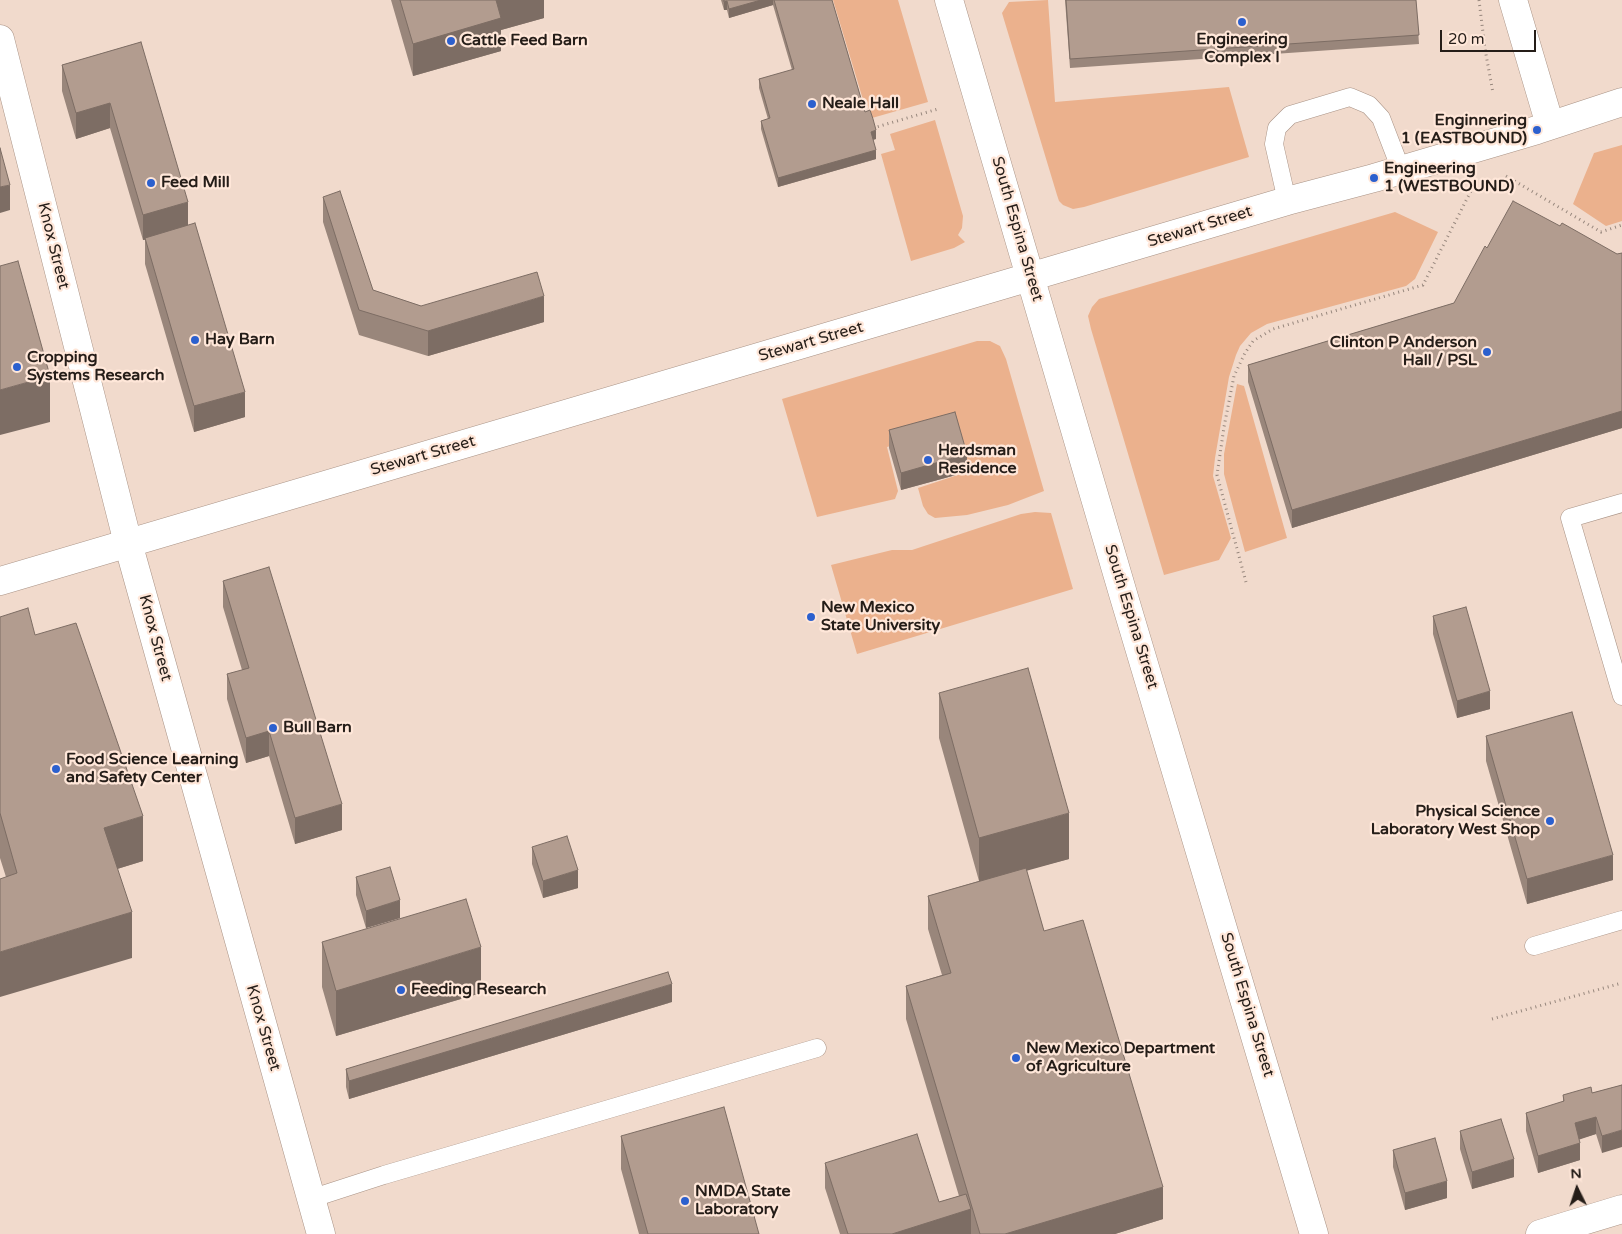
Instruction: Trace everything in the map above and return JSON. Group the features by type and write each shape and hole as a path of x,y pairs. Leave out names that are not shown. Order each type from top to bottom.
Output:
{"street":[{"name":"South Espina Street","path":"950,0 1314,1234"},
{"path":"1513,0 1550,125"},
{"name":"Knox Street","path":"0,39 128,543 321,1234"},
{"name":"Stewart Street","path":"0,580 1031,278 1287,201 1401,170 1622,102"},
{"path":"1540,1234 1622,1209"}],"lane":[{"path":"1287,201 1274,144 1277,128 1290,115 1350,97 1369,105 1381,118 1401,170"},
{"path":"1622,503 1570,518 1622,692"},
{"path":"1534,946 1622,920"},
{"path":"310,1199 384,1175 818,1048"}],"path":[{"path":"1479,0 1485,50 1493,93"},
{"path":"873,128 938,109"},
{"path":"1506,176 1601,232 1622,226"},
{"path":"1246,582 1217,475 1234,376 1245,353 1253,341 1273,329 1423,285 1474,185"},
{"path":"1492,1020 1622,983"}],"shaded area":[{"path":"833,0 898,0 928,102 872,118 867,103 864,103"},
{"path":"1048,0 1055,102 1229,87 1249,157 1084,207 1073,209 1063,205 1057,195 1002,13 1009,2"},
{"path":"935,120 963,216 962,228 958,235 965,242 954,248 911,261 881,154 895,150 890,134"},
{"path":"1622,145 1622,221 1606,226 1573,204 1594,153"},
{"path":"1395,212 1438,232 1415,279 1406,286 1267,324 1251,333 1240,346 1229,377 1213,476 1231,538 1219,560 1164,575 1091,329 1088,316 1092,307 1099,299"},
{"path":"977,341 990,341 1000,346 1006,359 1044,491 1008,505 967,515 935,518 928,514 923,506 918,488 970,471 956,427 887,447 898,491 895,499 817,517 782,399"},
{"path":"1237,384 1244,386 1287,538 1245,552 1224,474 1224,454"},
{"path":"1035,512 1051,513 1073,589 857,654 831,565 892,550 912,550 1021,514"}],"building":[{"path":"400,0 496,0 501,18 413,44"},
{"path":"724,0 761,0 729,9 727,1 724,2"},
{"name":"Neale Hall","path":"774,0 832,0 865,112 870,110 873,119 876,130 871,132 876,150 778,178 761,121 770,118 759,79 794,69"},
{"name":"Engineering Complex I","path":"1066,0 1416,0 1419,35 1070,59"},
{"name":"Feed Mill","path":"141,42 188,202 143,215 110,103 76,113 62,65"},
{"path":"0,148 10,185 0,187"},
{"path":"340,191 373,290 421,306 537,272 544,296 428,331 359,310 323,197"},
{"name":"Clinton P Anderson Hall / PSL","path":"1513,201 1560,226 1562,223 1617,254 1622,253 1622,411 1292,510 1248,365 1454,303 1485,246 1487,248"},
{"name":"Hay Barn","path":"195,223 245,392 194,406 145,238"},
{"path":"18,261 50,376 0,390 0,266"},
{"path":"955,412 967,454 901,473 889,430"},
{"name":"Bull Barn","path":"269,567 342,804 295,818 269,731 246,738 227,674 249,668 223,581"},
{"path":"1466,607 1490,691 1457,701 1433,616"},
{"name":"Food Science Learning and Safety Center","path":"28,608 35,635 76,623 143,816 104,828 132,912 0,952 0,879 17,873 0,813 0,617"},
{"path":"1028,668 1069,813 979,838 939,693"},
{"name":"Physical Science Laboratory West Shop","path":"1572,712 1613,855 1527,879 1486,736"},
{"path":"567,836 578,870 543,881 532,847"},
{"path":"390,867 400,900 366,911 356,877"},
{"name":"New Mexico Department of Agriculture","path":"1026,868 1044,931 1083,920 1163,1187 1005,1234 980,1234 906,986 951,973 928,896"},
{"path":"466,899 481,947 336,991 322,942"},
{"path":"668,972 672,984 349,1081 346,1069"},
{"path":"1622,1085 1622,1130 1602,1136 1596,1117 1575,1123 1580,1143 1538,1156 1526,1113 1564,1101 1563,1095 1591,1087 1592,1093"},
{"name":"NMDA State Laboratory","path":"724,1107 759,1234 648,1234 621,1136"},
{"path":"1501,1119 1514,1159 1472,1172 1460,1131"},
{"path":"917,1134 939,1202 966,1194 971,1209 892,1234 848,1234 825,1163"},
{"path":"1435,1138 1447,1181 1405,1193 1393,1150"}],"place":[{"name":"Engineering Complex I","path":"1242,22"},
{"name":"Cattle Feed Barn","path":"451,41"},
{"name":"Neale Hall","path":"812,104"},
{"name":"Enginnering 1 (EASTBOUND)","path":"1537,130"},
{"name":"Engineering 1 (WESTBOUND)","path":"1374,178"},
{"name":"Feed Mill","path":"151,183"},
{"name":"Hay Barn","path":"195,340"},
{"name":"Clinton P Anderson Hall / PSL","path":"1487,352"},
{"name":"Cropping Systems Research","path":"17,367"},
{"name":"Herdsman Residence","path":"928,460"},
{"name":"New Mexico State University","path":"811,617"},
{"name":"Bull Barn","path":"273,728"},
{"name":"Food Science Learning and Safety Center","path":"56,769"},
{"name":"Physical Science Laboratory West Shop","path":"1550,821"},
{"name":"Feeding Research","path":"401,990"},
{"name":"New Mexico Department of Agriculture","path":"1016,1058"},
{"name":"NMDA State Laboratory","path":"685,1201"}]}
